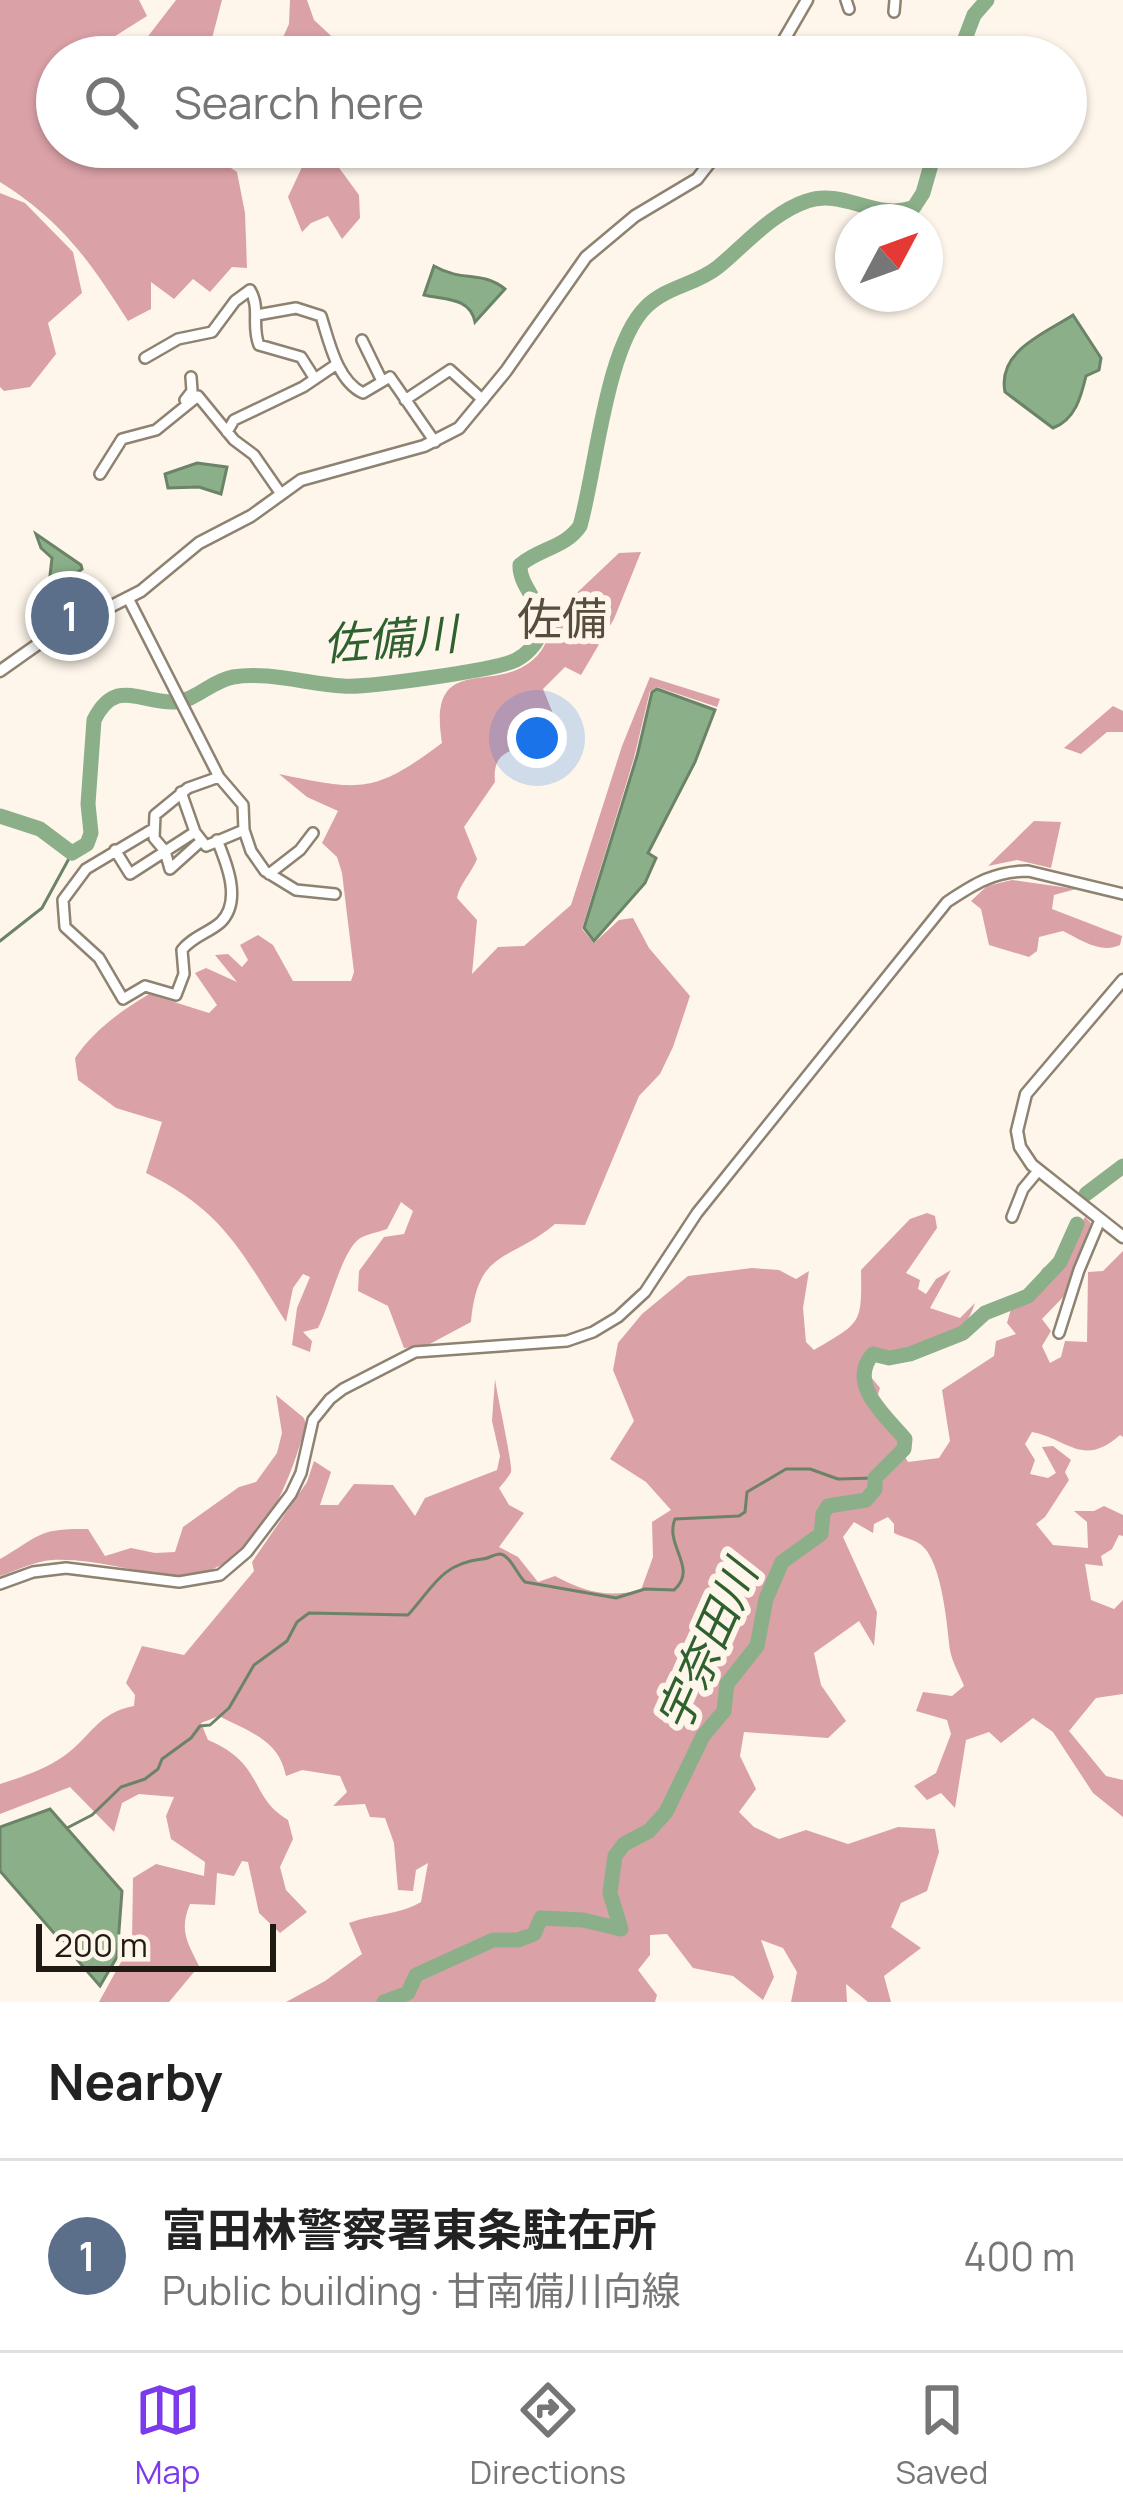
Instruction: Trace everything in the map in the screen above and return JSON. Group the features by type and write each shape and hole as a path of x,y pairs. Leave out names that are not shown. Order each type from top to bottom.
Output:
{"main road":[{"path":"787,36 808,0"},
{"path":"0,671 41,643 128,598 199,543 317,474 435,442 459,428 586,257 635,216 697,179 706,168"},
{"path":"1123,981 1023,1100 1017,1122 1023,1154 1038,1171 1123,1237"}],"street":[{"path":"145,358 178,339 212,332 245,290 250,290 259,345 301,358 315,379"},
{"path":"257,315 296,308 321,316 337,364 358,393 389,377 435,442"},
{"path":"362,340 382,381"},
{"path":"227,432 234,420 337,364"},
{"path":"405,400 450,370 483,400"},
{"path":"185,405 192,391 191,377"},
{"path":"100,474 122,439 156,430 194,397 203,399 227,432 254,455 281,494"},
{"path":"128,598 219,777 243,805 251,850 269,874 296,890 335,894"},
{"path":"197,837 170,869 154,838 158,810 181,792 219,777"},
{"path":"181,792 197,837 206,846 244,830"},
{"path":"153,829 86,869 66,893 65,927 99,958 123,999 145,986 176,995 184,974 182,950 196,935 222,921 233,894 217,840"},
{"path":"269,874 313,833"},
{"path":"115,850 130,874 164,851 197,837"},
{"path":"0,1584 33,1572 66,1568 194,1582 230,1569 291,1494 301,1473 313,1420 343,1389 415,1352 567,1341 592,1333 629,1309 698,1213 947,902 986,877 1014,871 1123,894"},
{"path":"1012,1217 1023,1189 1038,1171"},
{"path":"1059,1333 1100,1220"}],"shaded area":[{"path":"0,0 139,0 147,16 115,36 36,36 36,168 231,168 237,172 245,213 247,268 232,267 210,292 193,279 174,299 151,282 151,309 128,321 73,243 0,182"},
{"path":"176,0 222,0 213,36 148,36"},
{"path":"290,0 307,0 314,20 331,36 284,36"},
{"path":"302,168 339,168 359,195 360,218 342,239 328,216 302,232 288,197"},
{"path":"0,193 25,203 73,252 82,293 48,323 56,354 30,387 4,391 0,387"},
{"path":"434,266 505,289 475,322 462,304 424,295"},
{"path":"1073,315 1101,358 1099,370 1086,376 1072,414 1053,428 1005,392 1004,378 1008,365 1025,345"},
{"path":"197,463 227,467 221,494 199,487 168,488 165,474"},
{"path":"36,534 82,569 48,593 52,558 41,548"},
{"path":"641,552 614,619 581,675 565,667 543,689 554,716 545,730 500,758 495,782 464,827 477,859 457,898 477,920 472,974 498,947 524,946 571,905 622,746 650,677 720,699 717,707 657,687 650,691 582,929 594,943 619,920 633,918 649,948 690,996 673,1047 660,1074 639,1096 585,1225 555,1224 498,1260 481,1281 471,1322 426,1346 404,1348 388,1306 358,1291 359,1271 384,1237 404,1234 413,1211 401,1202 387,1229 353,1246 318,1328 303,1332 312,1341 310,1352 292,1345 297,1308 310,1277 303,1274 293,1288 286,1322 229,1236 195,1203 146,1173 162,1122 116,1108 78,1080 75,1058 109,1022 149,994 209,1013 217,1005 195,973 206,968 237,982 215,955 228,954 242,967 248,960 240,945 258,935 273,945 293,981 351,981 354,972 342,873 337,857 322,843 338,811 307,797 279,774 349,785 399,772 442,743 440,713 445,694 456,684 525,666 544,645 550,606 563,606 619,553"},
{"path":"657,689 715,710 695,762 648,853 656,858 645,883 594,941 584,928 652,692"},
{"path":"1113,706 1123,711 1123,732 1107,732 1081,754 1064,748"},
{"path":"1034,821 1061,822 1051,868 1017,860 988,866"},
{"path":"1012,880 1076,889 1054,895 1052,909 1122,936 1120,945 1098,947 1063,931 1039,937 1037,951 1029,957 989,945 981,909 971,901 987,886"},
{"path":"927,1213 935,1216 937,1228 906,1273 920,1280 918,1289 926,1294 936,1279 951,1270 930,1308 960,1318 975,1303 965,1323 941,1344 881,1360 865,1370 880,1388 874,1407 902,1425 900,1448 908,1462 939,1458 950,1441 942,1390 994,1356 996,1341 1016,1334 1007,1323 1013,1302 1043,1268 1063,1256 1085,1217 1091,1223 1066,1294 1042,1319 1051,1331 1042,1346 1050,1363 1061,1357 1065,1341 1087,1342 1088,1272 1103,1271 1123,1251 1123,1437 1085,1450 1032,1432 1025,1444 1035,1460 1030,1474 1048,1478 1056,1473 1042,1447 1053,1446 1071,1460 1065,1472 1069,1480 1036,1524 1053,1545 1088,1548 1087,1522 1074,1511 1104,1506 1123,1515 1123,1536 1101,1556 1103,1566 1085,1564 1091,1600 1114,1609 1123,1600 1123,1694 1096,1698 1069,1731 1106,1776 1123,1780 1123,1817 1093,1793 1053,1732 1033,1718 1001,1743 989,1732 966,1740 955,1808 941,1793 927,1800 914,1786 936,1773 951,1734 947,1720 916,1711 923,1692 952,1696 964,1686 951,1655 942,1593 927,1552 917,1542 894,1533 888,1517 874,1524 873,1533 854,1522 843,1537 877,1612 874,1646 859,1621 814,1653 821,1685 846,1721 828,1738 744,1732 740,1756 756,1789 739,1812 754,1827 779,1839 806,1830 848,1844 898,1827 935,1829 939,1852 927,1891 901,1903 891,1927 921,1948 884,1976 891,2002 868,2002 846,1984 847,2002 791,2002 797,1972 783,1948 761,1940 774,1977 763,2000 733,1976 693,1968 667,1934 650,1935 650,1955 638,1970 657,1995 655,2002 286,2002 362,1954 349,1923 421,1902 428,1863 416,1870 413,1891 398,1890 394,1843 385,1818 370,1817 365,1804 333,1806 347,1792 340,1776 302,1770 286,1776 270,1745 219,1716 201,1723 208,1740 239,1759 275,1811 288,1820 293,1839 280,1867 286,1890 307,1912 280,1933 259,1913 248,1862 242,1861 234,1876 217,1873 215,1905 190,1904 185,1929 199,1966 169,2002 99,2002 132,1942 133,1878 156,1864 204,1876 205,1862 171,1839 166,1816 174,1797 139,1794 122,1803 114,1832 70,1787 0,1814 0,1784 56,1761 103,1720 134,1706 135,1695 126,1683 142,1646 184,1655 254,1571 252,1562 307,1482 314,1461 331,1472 320,1505 338,1505 354,1484 393,1485 415,1516 425,1498 497,1470 500,1456 492,1421 495,1379 511,1467 499,1488 509,1505 524,1513 499,1547 518,1557 538,1582 555,1576 596,1592 641,1590 653,1557 652,1522 671,1510 646,1482 610,1459 634,1421 613,1370 618,1343 642,1314 688,1276 752,1268 779,1270 796,1279 809,1271 803,1308 806,1342 814,1350 855,1320 861,1302 861,1270 910,1219"},
{"path":"276,1395 304,1418 298,1451 262,1527 224,1563 200,1573 171,1575 52,1560 0,1576 0,1559 58,1530 88,1529 105,1556 131,1548 175,1552 183,1527 239,1487 256,1482 277,1453 282,1433"},
{"path":"50,1809 122,1891 117,1957 100,1986 0,1871 0,1827"}],"waterway":[{"name":"佐備川","path":"966,36 974,15 987,0"},
{"name":"佐備川","path":"0,816 40,829 72,853 87,844 94,720 102,707 120,696 182,701 225,679 246,676 343,686 378,684 484,669 524,655 536,641 541,623 520,565 567,539 580,526 612,379 632,325 646,307 709,273 771,221 807,201 834,199 887,211 914,207 930,168"},
{"path":"0,941 42,908 72,853"},
{"name":"宇奈田川","path":"1086,1194 1123,1166"},
{"name":"宇奈田川","path":"384,2002 408,1993 416,1975 493,1940 518,1940 534,1934 541,1918 583,1920 621,1929 610,1893 615,1856 666,1812 703,1736 724,1711 727,1684 757,1646 766,1599 782,1562 821,1534 828,1506 866,1500 875,1489 875,1478 904,1449 905,1439 867,1388 866,1365 873,1354 889,1358 910,1354 963,1333 985,1313 1028,1296 1060,1262 1077,1224"},
{"path":"67,1828 92,1815 121,1787 145,1779 200,1726 210,1725 229,1708 254,1665 287,1641 297,1622 309,1613 408,1615 456,1566 500,1554 525,1582 616,1598 645,1589 674,1590 683,1573 674,1538 675,1519 739,1516 745,1512 747,1492 786,1469 810,1469 838,1479 875,1478"}],"place":[{"name":"富田林警察署東条駐在所","path":"70,616"}],"district":[{"name":"佐備","path":"562,619"}]}
